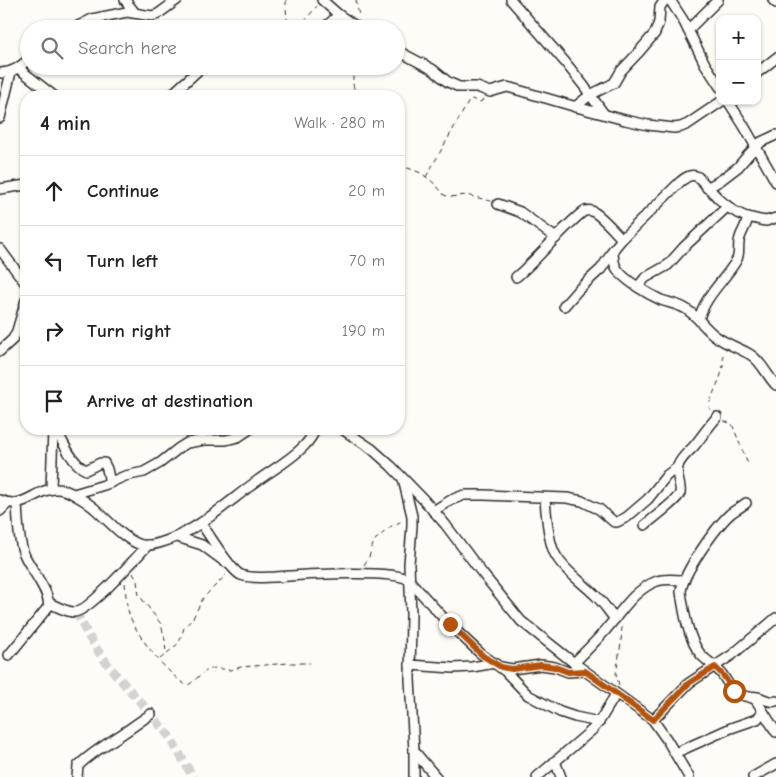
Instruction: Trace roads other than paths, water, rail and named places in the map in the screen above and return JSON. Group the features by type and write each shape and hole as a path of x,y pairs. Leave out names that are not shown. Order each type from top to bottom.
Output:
{"street":[{"path":"124,0 135,12"},
{"path":"92,20 127,12 152,16 158,14 177,0"},
{"path":"322,0 347,20"},
{"path":"511,0 565,62 604,114"},
{"path":"575,107 590,95 614,83 621,71 649,41 658,26 660,7 666,0"},
{"path":"670,0 716,80"},
{"path":"688,30 718,0"},
{"path":"773,0 776,3"},
{"path":"334,20 339,15"},
{"path":"405,55 435,71 455,86 463,88 477,87 490,92 511,88 575,107 648,125 681,127 716,105"},
{"path":"761,70 776,58"},
{"path":"0,73 15,70 20,66"},
{"path":"15,70 20,73"},
{"path":"0,118 15,70"},
{"path":"22,75 45,90"},
{"path":"177,90 193,75"},
{"path":"731,105 776,182"},
{"path":"707,188 738,167 748,154 767,138 776,135"},
{"path":"564,306 601,269 622,240 661,200 690,176 695,176 701,180 707,188 732,210 748,217 766,221 776,218"},
{"path":"0,190 20,186"},
{"path":"498,204 520,212 556,238"},
{"path":"638,287 645,278 668,265 691,240 728,206"},
{"path":"516,277 584,212 593,212 622,240"},
{"path":"699,319 701,311 710,295 738,259 739,241 748,217"},
{"path":"0,250 20,276"},
{"path":"613,250 613,260 617,269 630,281 658,298 687,310 699,319 713,334 756,358 776,384"},
{"path":"0,351 12,340 20,321"},
{"path":"433,511 451,500 464,496 567,498 582,501 599,510 614,522 617,522 648,499 667,475 678,467 717,417"},
{"path":"51,490 54,435"},
{"path":"58,435 81,467 86,470 104,463 110,483"},
{"path":"74,494 110,483 125,476 144,472 187,443 204,440 226,440 241,435"},
{"path":"0,511 8,502 24,501 40,492 57,489 64,490 92,506 125,536 136,543 148,545 177,537 201,523 294,455 312,435"},
{"path":"351,435 372,449 445,524 521,621 574,663 653,720 660,728 689,777"},
{"path":"645,525 679,495 678,467"},
{"path":"403,479 412,516 409,580 414,777"},
{"path":"545,498 551,542 555,554 599,598 614,619"},
{"path":"8,502 18,521 23,552 41,584 49,603 48,607 9,655"},
{"path":"746,503 730,514 692,564 684,580 681,592 690,631 698,650 723,675 735,693 751,697 757,696 770,702 776,701"},
{"path":"201,523 233,568"},
{"path":"177,537 202,545 241,575 260,578 356,574 405,577 483,656 498,665 528,695 560,712 600,722"},
{"path":"49,603 73,612 82,610 148,545"},
{"path":"574,663 641,590 665,579 684,580"},
{"path":"653,720 689,683 738,650 776,618"},
{"path":"410,665 453,668 498,665 512,669 541,665 555,667 568,672 585,671"},
{"path":"536,777 587,735 600,722 618,696"},
{"path":"751,697 758,703 776,732"},
{"path":"675,753 757,718 763,712"},
{"path":"77,777 78,766 90,755 151,714"},
{"path":"414,751 436,777"},
{"path":"556,761 561,777"},
{"path":"753,777 776,764"}],"tunnel":[{"path":"76,612 100,654 169,736 193,777"}]}
